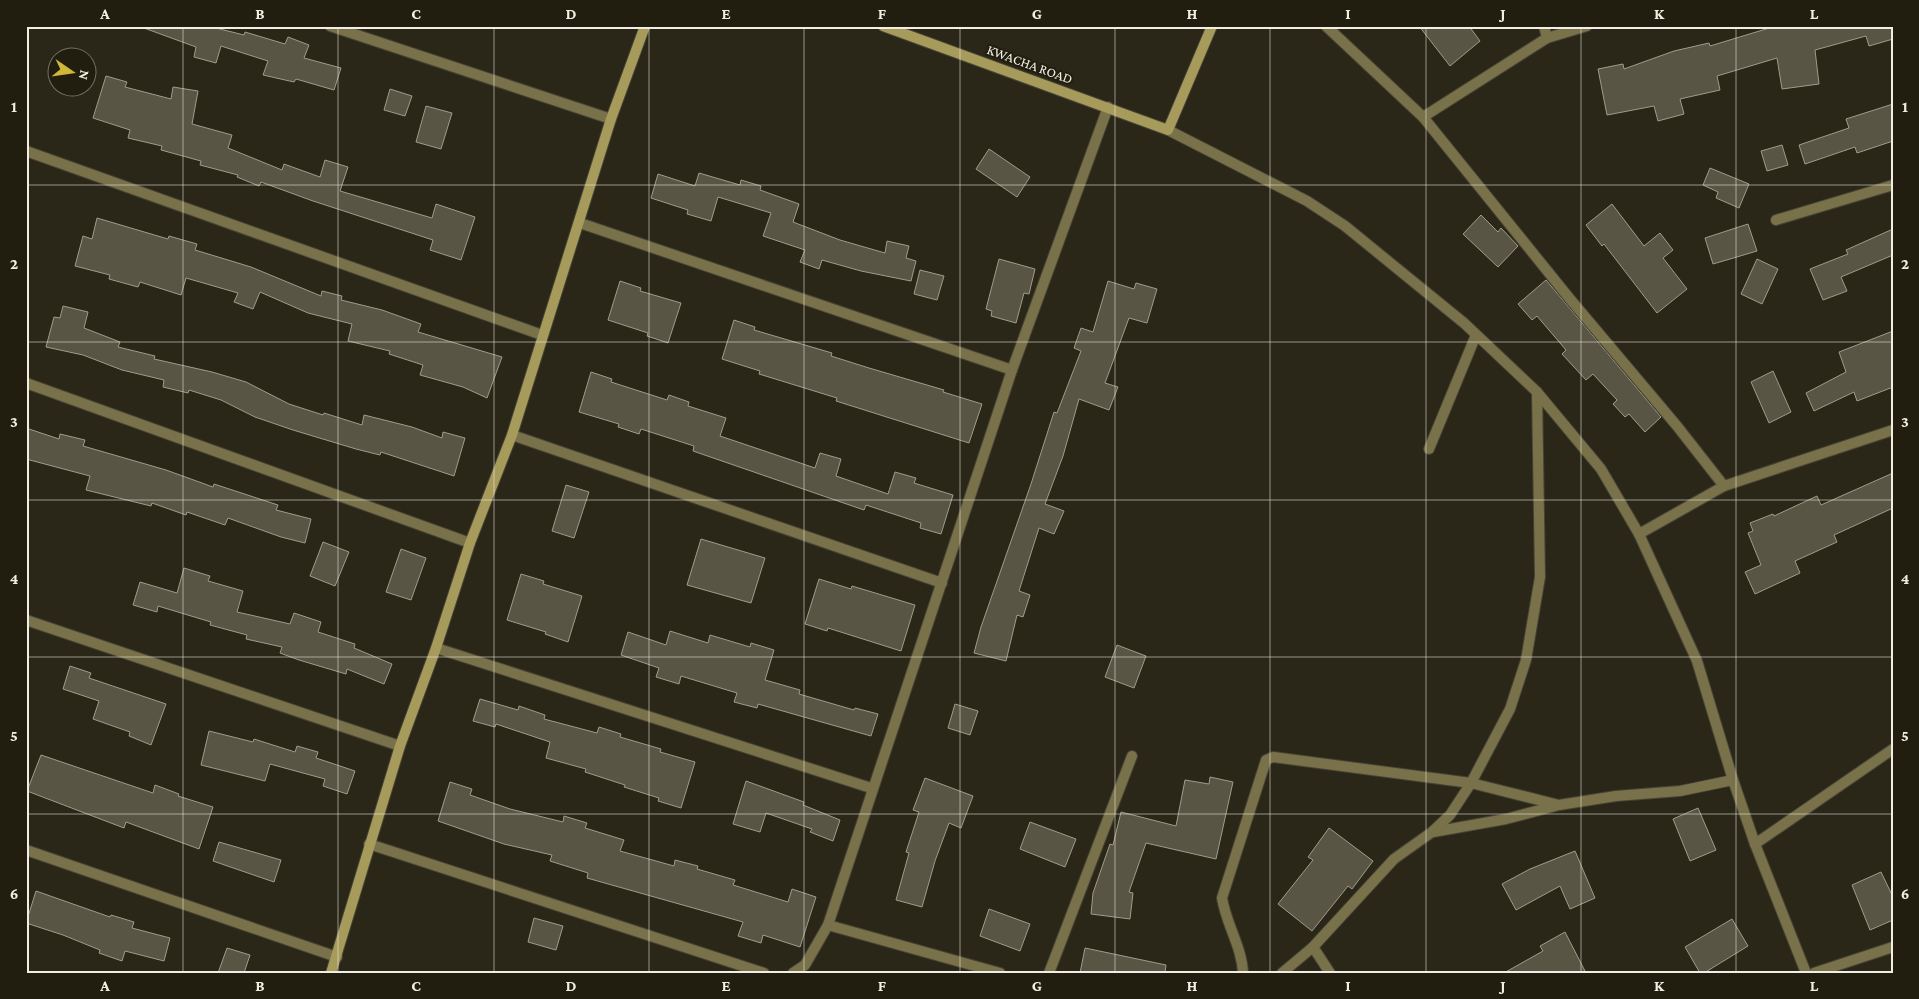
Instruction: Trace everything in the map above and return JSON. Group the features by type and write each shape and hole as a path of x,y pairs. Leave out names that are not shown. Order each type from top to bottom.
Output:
{"street":[{"path":"330,26 611,119"},
{"path":"331,973 400,746 436,648 470,543 512,435 542,335 580,223 611,119 645,26"},
{"name":"KWACHA ROAD","path":"883,26 1168,130"},
{"path":"1212,26 1168,130 1307,201 1339,221 1476,335 1538,392 1602,469 1639,534 1697,660 1732,780 1806,973"},
{"path":"1326,26 1423,117 1564,292 1677,426 1724,486"},
{"path":"1544,26 1547,38"},
{"path":"1423,117 1547,38 1587,26"},
{"path":"793,973 805,965 828,925 871,788 1012,370 1108,107"},
{"path":"26,151 542,335"},
{"path":"1776,220 1893,185"},
{"path":"580,223 1012,370"},
{"path":"1429,449 1476,335"},
{"path":"26,382 470,543"},
{"path":"1282,973 1313,948 1394,859 1432,832 1450,815 1471,783 1510,709 1526,660 1539,586 1541,556 1538,392"},
{"path":"1639,534 1724,486 1893,430"},
{"path":"512,435 942,582"},
{"path":"26,620 400,746"},
{"path":"436,648 871,788"},
{"path":"1755,844 1893,749"},
{"path":"1049,973 1132,756"},
{"path":"1243,973 1243,963 1224,912 1222,898 1266,760 1273,757 1471,783 1558,805"},
{"path":"1432,832 1506,819 1558,805 1616,796 1680,790 1732,780"},
{"path":"369,844 764,973"},
{"path":"26,850 337,957"},
{"path":"828,925 1000,973"},
{"path":"1814,973 1893,947"},
{"path":"1313,948 1330,973"}],"building":[{"path":"145,26 208,26 244,35 245,32 285,44 288,37 309,45 304,58 341,68 334,90 296,79 294,82 263,75 268,61 221,46 216,63 194,57 196,47 144,28"},
{"path":"1419,26 1469,26 1480,41 1450,66"},
{"path":"1776,26 1893,26 1893,39 1869,46 1866,36 1815,50 1819,84 1782,89 1777,58 1717,76 1720,90 1680,99 1684,114 1658,121 1654,106 1607,115 1598,69 1623,64 1624,69 1674,51 1709,43 1710,46"},
{"path":"106,76 127,82 125,87 171,99 173,87 198,91 192,124 232,135 228,148 282,170 284,164 320,177 325,160 348,167 340,191 432,218 436,204 475,217 461,260 430,250 433,240 261,182 259,186 237,177 238,175 200,165 201,161 161,150 162,146 128,138 130,130 93,118"},
{"path":"390,89 412,96 405,116 384,110"},
{"path":"1893,104 1893,141 1857,153 1855,147 1805,164 1799,145 1849,128 1846,119"},
{"path":"426,106 452,113 441,149 416,142"},
{"path":"1782,145 1788,165 1767,171 1761,151"},
{"path":"989,149 1030,177 1017,197 976,169"},
{"path":"1710,168 1749,184 1739,208 1716,198 1718,192 1703,185"},
{"path":"699,173 740,185 741,180 761,186 760,190 799,204 793,222 840,240 885,253 887,241 909,246 906,258 916,261 911,281 861,271 822,260 819,269 800,262 805,250 763,236 771,213 718,197 711,221 687,214 688,210 651,198 658,174 695,186"},
{"path":"1612,204 1644,246 1660,233 1673,250 1663,258 1687,289 1657,313 1604,244 1602,246 1586,225"},
{"path":"1481,215 1498,232 1501,228 1518,246 1498,267 1463,234"},
{"path":"97,218 168,239 169,236 197,244 195,250 251,267 321,296 322,291 342,296 341,300 382,310 421,324 418,332 502,357 487,398 463,387 420,375 423,365 389,354 390,351 348,341 352,324 308,313 260,292 253,309 234,302 238,293 186,278 181,295 140,282 138,287 109,279 110,275 75,266 83,236 92,239"},
{"path":"1748,224 1757,251 1713,264 1705,238"},
{"path":"1893,229 1893,255 1841,277 1847,291 1823,300 1810,269 1848,254 1846,250"},
{"path":"999,259 1035,269 1029,294 1024,293 1016,323 991,316 992,311 986,309"},
{"path":"1757,259 1778,269 1762,304 1741,294"},
{"path":"920,270 944,276 937,300 914,294"},
{"path":"1546,280 1661,417 1645,432 1629,414 1625,417 1613,404 1617,400 1593,374 1586,380 1562,354 1566,350 1537,316 1532,320 1518,304"},
{"path":"620,281 641,288 640,291 681,303 668,343 647,336 648,333 608,320"},
{"path":"1108,281 1134,289 1136,283 1157,289 1147,323 1129,318 1105,383 1118,387 1109,410 1079,399 1063,456 1045,504 1064,511 1054,534 1039,528 1019,591 1030,595 1023,617 1017,615 1006,661 974,653 981,627 1054,412 1057,413 1081,351 1074,348 1081,328 1093,332"},
{"path":"63,306 88,312 84,328 120,342 118,347 155,356 154,359 246,382 289,404 362,425 364,415 412,427 442,438 443,432 465,438 454,476 381,452 380,455 356,449 293,430 255,417 221,400 189,390 188,393 163,387 164,380 122,370 83,355 46,347 54,317 60,318"},
{"path":"734,320 755,327 754,330 832,353 831,356 944,390 943,392 982,404 969,443 836,401 837,398 759,374 760,371 722,359"},
{"path":"1893,331 1893,387 1857,401 1854,392 1814,411 1806,393 1846,372 1839,352"},
{"path":"1773,371 1791,412 1769,423 1751,382"},
{"path":"591,372 612,379 611,382 667,400 669,395 689,402 688,406 726,418 720,436 815,468 820,453 841,459 836,476 888,494 895,472 916,478 914,483 953,495 941,534 920,528 921,523 866,505 864,510 693,451 694,446 641,429 639,434 618,427 619,424 579,412"},
{"path":"26,428 59,439 60,434 85,440 83,446 166,470 213,487 214,484 278,505 276,510 311,519 305,543 281,537 228,518 225,525 187,512 186,515 152,503 151,506 86,490 90,476 26,459"},
{"path":"1893,473 1893,508 1834,535 1837,542 1795,561 1800,573 1755,594 1745,572 1761,565 1748,533 1753,531 1750,523 1773,514 1774,516 1817,496 1821,505"},
{"path":"566,485 589,492 574,538 552,531"},
{"path":"701,539 765,558 751,603 687,585"},
{"path":"323,542 349,552 335,586 310,576"},
{"path":"401,549 426,558 411,600 386,592"},
{"path":"184,568 210,576 208,581 243,591 237,612 290,624 294,613 321,622 318,632 355,644 354,648 392,664 384,684 347,669 346,674 299,660 280,653 282,647 246,639 247,635 210,625 211,622 158,606 157,612 133,605 140,582 177,593"},
{"path":"521,574 544,581 543,584 582,596 568,642 545,634 546,632 507,620"},
{"path":"819,579 851,589 852,586 915,605 901,651 828,628 827,631 805,624"},
{"path":"670,631 708,643 710,635 750,647 751,643 774,650 765,680 800,690 799,694 854,710 855,708 878,714 871,736 758,704 757,708 734,702 737,693 681,676 679,684 656,677 659,668 621,655 628,632 666,645"},
{"path":"1117,645 1146,656 1134,688 1105,677"},
{"path":"70,666 91,673 89,678 166,704 151,745 129,736 130,732 93,719 99,701 63,689"},
{"path":"480,699 518,710 519,706 545,715 544,719 597,733 599,727 621,734 620,737 661,749 660,752 695,762 681,808 658,801 659,798 624,787 625,785 585,772 586,769 546,758 550,742 496,724 495,727 473,721"},
{"path":"955,704 978,711 970,735 948,728"},
{"path":"209,731 253,742 254,739 295,752 297,746 318,752 316,758 355,771 347,794 323,786 325,779 270,764 265,781 201,765"},
{"path":"41,755 153,793 155,785 179,794 178,796 213,807 199,849 126,822 124,828 27,791"},
{"path":"1210,777 1233,782 1216,859 1146,843 1129,892 1133,893 1130,919 1091,914 1093,893 1110,844 1113,845 1121,812 1176,826 1185,780 1209,784"},
{"path":"925,778 973,796 961,828 949,823 935,861 922,907 896,900 909,853 906,852 919,812 913,810"},
{"path":"746,781 804,802 803,805 840,820 833,841 810,832 812,829 766,813 760,832 733,824"},
{"path":"450,782 472,789 470,795 510,809 563,822 564,816 587,823 585,828 624,840 620,851 674,866 675,860 698,866 697,869 735,880 733,885 788,902 792,889 816,897 800,947 763,935 761,943 738,936 743,922 587,878 588,873 550,861 552,855 504,844 438,821"},
{"path":"1698,808 1716,850 1690,861 1673,819"},
{"path":"1030,822 1076,839 1065,867 1020,849"},
{"path":"1329,828 1373,861 1352,889 1348,886 1312,931 1278,904 1313,860 1308,857"},
{"path":"219,842 281,860 274,882 213,861"},
{"path":"1575,851 1595,898 1570,909 1560,886 1516,910 1502,884 1530,869"},
{"path":"1881,872 1893,897 1893,920 1870,930 1852,885"},
{"path":"36,891 110,917 111,915 134,922 132,928 170,938 164,961 125,951 122,961 99,953 100,950 63,935 26,923"},
{"path":"989,909 1030,924 1020,951 980,936"},
{"path":"534,918 563,926 556,950 528,942"},
{"path":"1732,919 1748,946 1704,973 1700,973 1685,947"},
{"path":"1565,932 1586,973 1504,973 1543,951 1540,946"},
{"path":"227,948 250,955 244,973 218,973"},
{"path":"1085,948 1166,965 1165,973 1080,973"}]}
